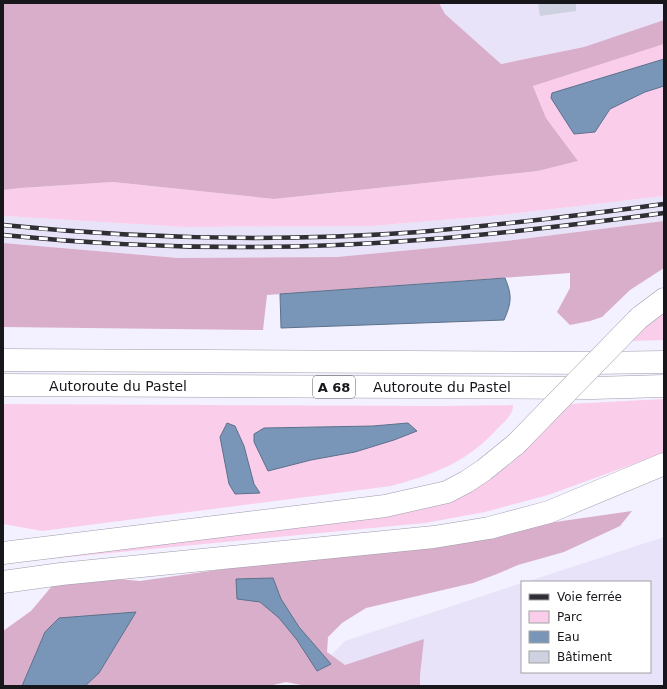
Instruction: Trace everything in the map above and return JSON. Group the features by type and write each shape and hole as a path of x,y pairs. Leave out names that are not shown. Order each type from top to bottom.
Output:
{"highway":[{"path":"3,553 386,506 447,492 484,470 516,444 639,318 664,299"},
{"name":"Autoroute du Pastel","path":"3,360 593,363 664,362"},
{"name":"Autoroute du Pastel","path":"3,385 593,388 664,386"},
{"path":"3,582 61,574 434,537 473,530 549,512 664,464"}],"shaded area":[{"path":"3,3 439,3 445,14 501,64 584,47 664,20 664,44 533,86 546,118 578,161 538,171 274,199 113,182 3,190"},
{"path":"439,3 664,3 664,20 584,47 500,64 445,14"},
{"path":"664,196 664,221 506,241 337,257 178,258 3,243 3,216 185,227 371,226 502,215"},
{"path":"664,221 664,268 630,290 602,317 570,325 557,312 570,288 570,273 267,295 263,330 3,327 3,243 178,258 337,257 506,241"},
{"path":"632,511 620,526 564,552 518,565 473,583 366,608 342,623 328,637 327,652 345,665 424,639 420,686 306,686 286,682 269,686 85,686 99,673 136,612 45,632 22,686 3,686 3,631 31,611 62,574 140,581"},
{"path":"664,537 664,686 349,686 322,664 345,641 521,583 521,673 651,673 651,581 529,581"}],"green space":[{"path":"664,44 664,59 552,93 595,132 610,109 645,92 664,86 664,196 502,215 371,226 185,227 3,216 3,190 21,188 113,182 274,199 538,171 578,161 546,118 533,86"},
{"path":"664,308 664,340 628,341"},
{"path":"664,399 664,453 548,495 485,512 425,523 37,560 36,557 423,505 508,466 569,404"},
{"path":"3,404 513,405 512,412 507,420 487,439 463,458 422,477 391,486 42,531 3,524","holes":["408,423 417,431 355,452 311,460 268,471 254,442 264,428 373,426","244,446 254,484 260,493 235,494"]}],"water":[{"path":"664,59 664,86 645,92 610,109 595,132 574,134 551,98 552,93"},
{"path":"505,278 510,294 510,303 504,320 281,328 280,294"},
{"path":"227,423 235,426 244,446 254,484 260,493 235,494 229,484 220,437"},
{"path":"408,423 417,431 355,452 311,460 268,471 254,442 254,434 264,428 373,426"},
{"path":"273,578 281,599 299,627 331,664 317,671 297,640 279,618 260,602 237,599 236,579"},
{"path":"136,612 99,673 85,686 22,686 45,632 59,618"}],"building":[{"path":"538,3 576,3 576,11 540,16"}],"railway":[{"path":"3,225 55,230 159,236 211,238 315,237 419,232 542,220 664,204"},
{"path":"3,235 55,240 159,246 315,246 367,244 480,235 664,213"}]}
